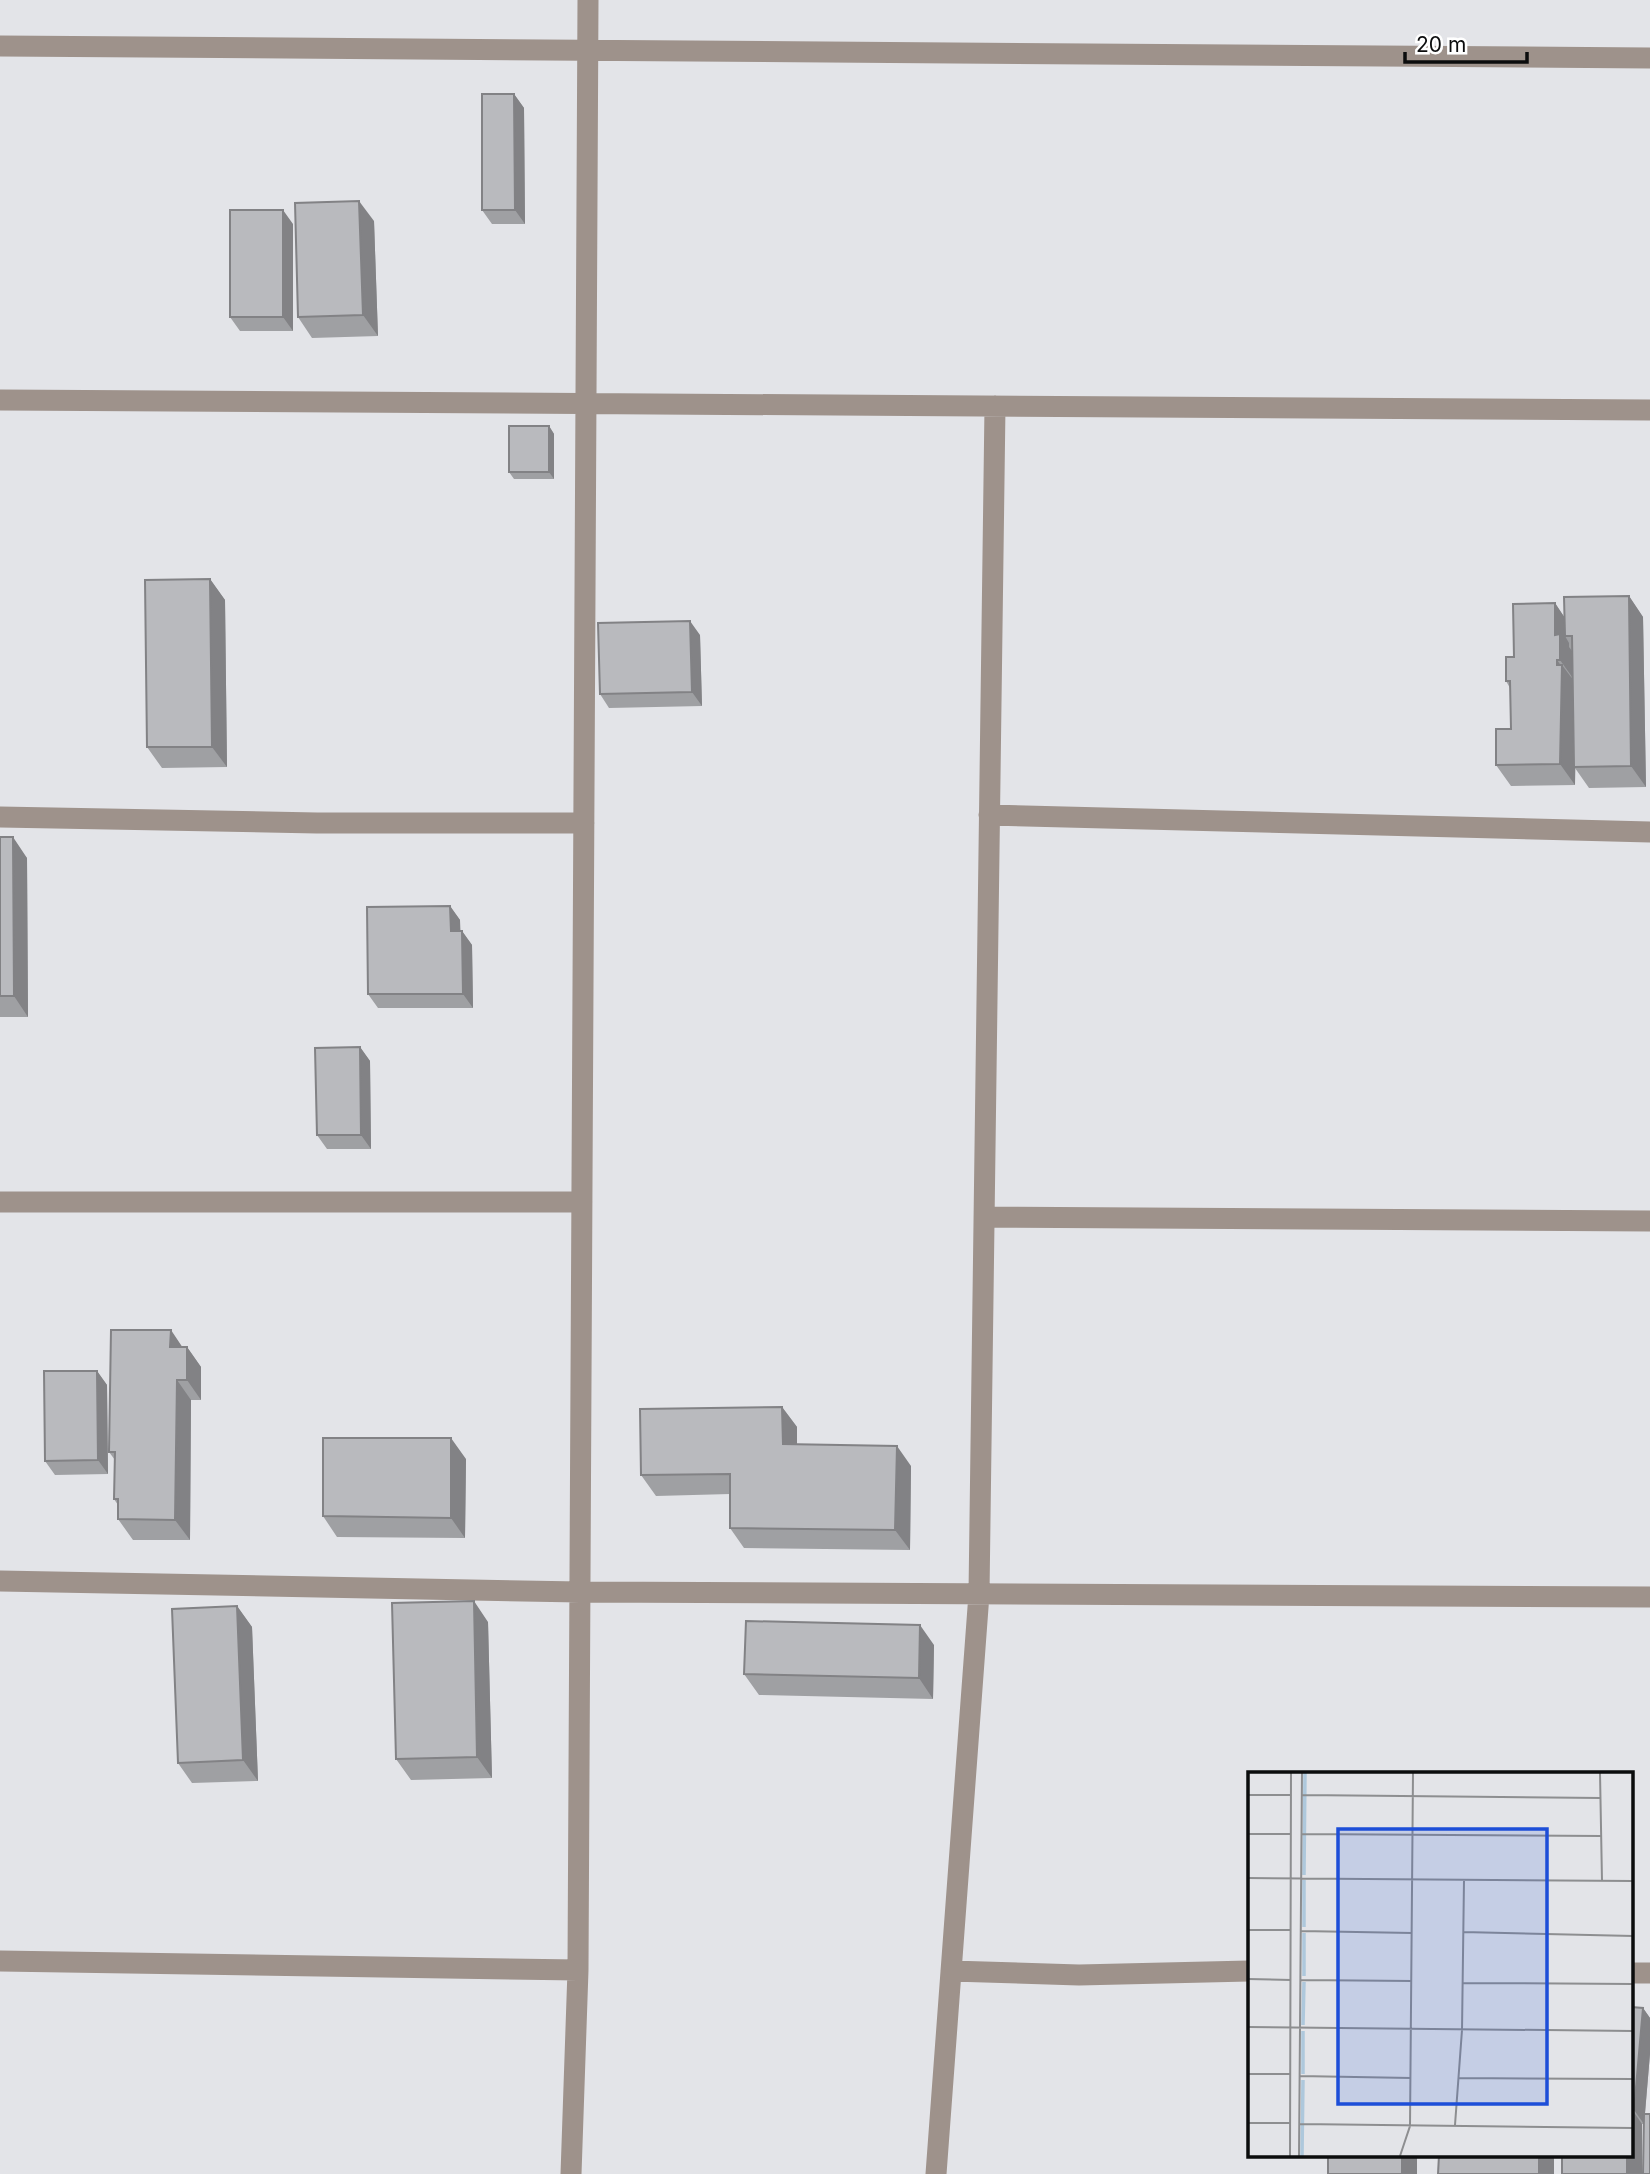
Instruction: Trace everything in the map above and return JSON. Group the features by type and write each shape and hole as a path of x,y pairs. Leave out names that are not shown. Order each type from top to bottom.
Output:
{"street":[{"path":"571,2174 578,1970 588,0"},
{"path":"0,46 1650,58"},
{"path":"0,400 1650,410"},
{"path":"936,2174 979,1594 995,406"},
{"path":"989,815 1650,832"},
{"path":"0,817 317,823 584,823"},
{"path":"0,1202 582,1202"},
{"path":"984,1217 1650,1221"},
{"path":"0,1581 580,1592 1650,1597"},
{"path":"0,1961 578,1970"},
{"path":"951,1971 1079,1975 1248,1971"},
{"path":"1632,1973 1650,1973"}],"building":[{"path":"482,94 514,94 515,210 482,210"},
{"path":"359,201 363,315 298,317 295,203"},
{"path":"230,210 283,210 283,317 230,317"},
{"path":"509,426 549,426 549,472 509,472"},
{"path":"210,579 212,747 147,747 145,580"},
{"path":"1629,596 1631,766 1574,767 1572,636 1565,636 1564,597"},
{"path":"1555,603 1555,635 1560,634 1560,660 1557,660 1557,665 1562,665 1560,764 1496,765 1496,729 1511,729 1510,681 1506,681 1506,657 1514,657 1513,604"},
{"path":"690,621 692,692 600,694 598,623"},
{"path":"0,837 13,837 14,996 0,996"},
{"path":"450,906 451,931 462,931 463,994 368,994 367,907"},
{"path":"360,1047 361,1135 317,1135 315,1048"},
{"path":"111,1330 171,1330 170,1347 187,1347 187,1380 177,1380 175,1520 118,1519 118,1499 114,1499 115,1452 109,1452"},
{"path":"44,1371 97,1371 98,1460 45,1461"},
{"path":"782,1407 783,1444 897,1446 895,1530 730,1528 730,1474 641,1475 640,1409"},
{"path":"323,1438 451,1438 451,1518 323,1516"},
{"path":"474,1601 477,1757 396,1759 392,1603"},
{"path":"237,1606 243,1760 178,1763 172,1609"},
{"path":"746,1621 920,1625 919,1678 744,1674"},
{"path":"1632,2007 1643,2008 1632,2110"},
{"path":"1644,2114 1650,2114 1650,2174 1643,2174"},
{"path":"1328,2156 1402,2156 1402,2174 1328,2174"},
{"path":"1439,2156 1539,2156 1539,2174 1438,2174"},
{"path":"1562,2156 1627,2156 1627,2174 1562,2174"}]}
